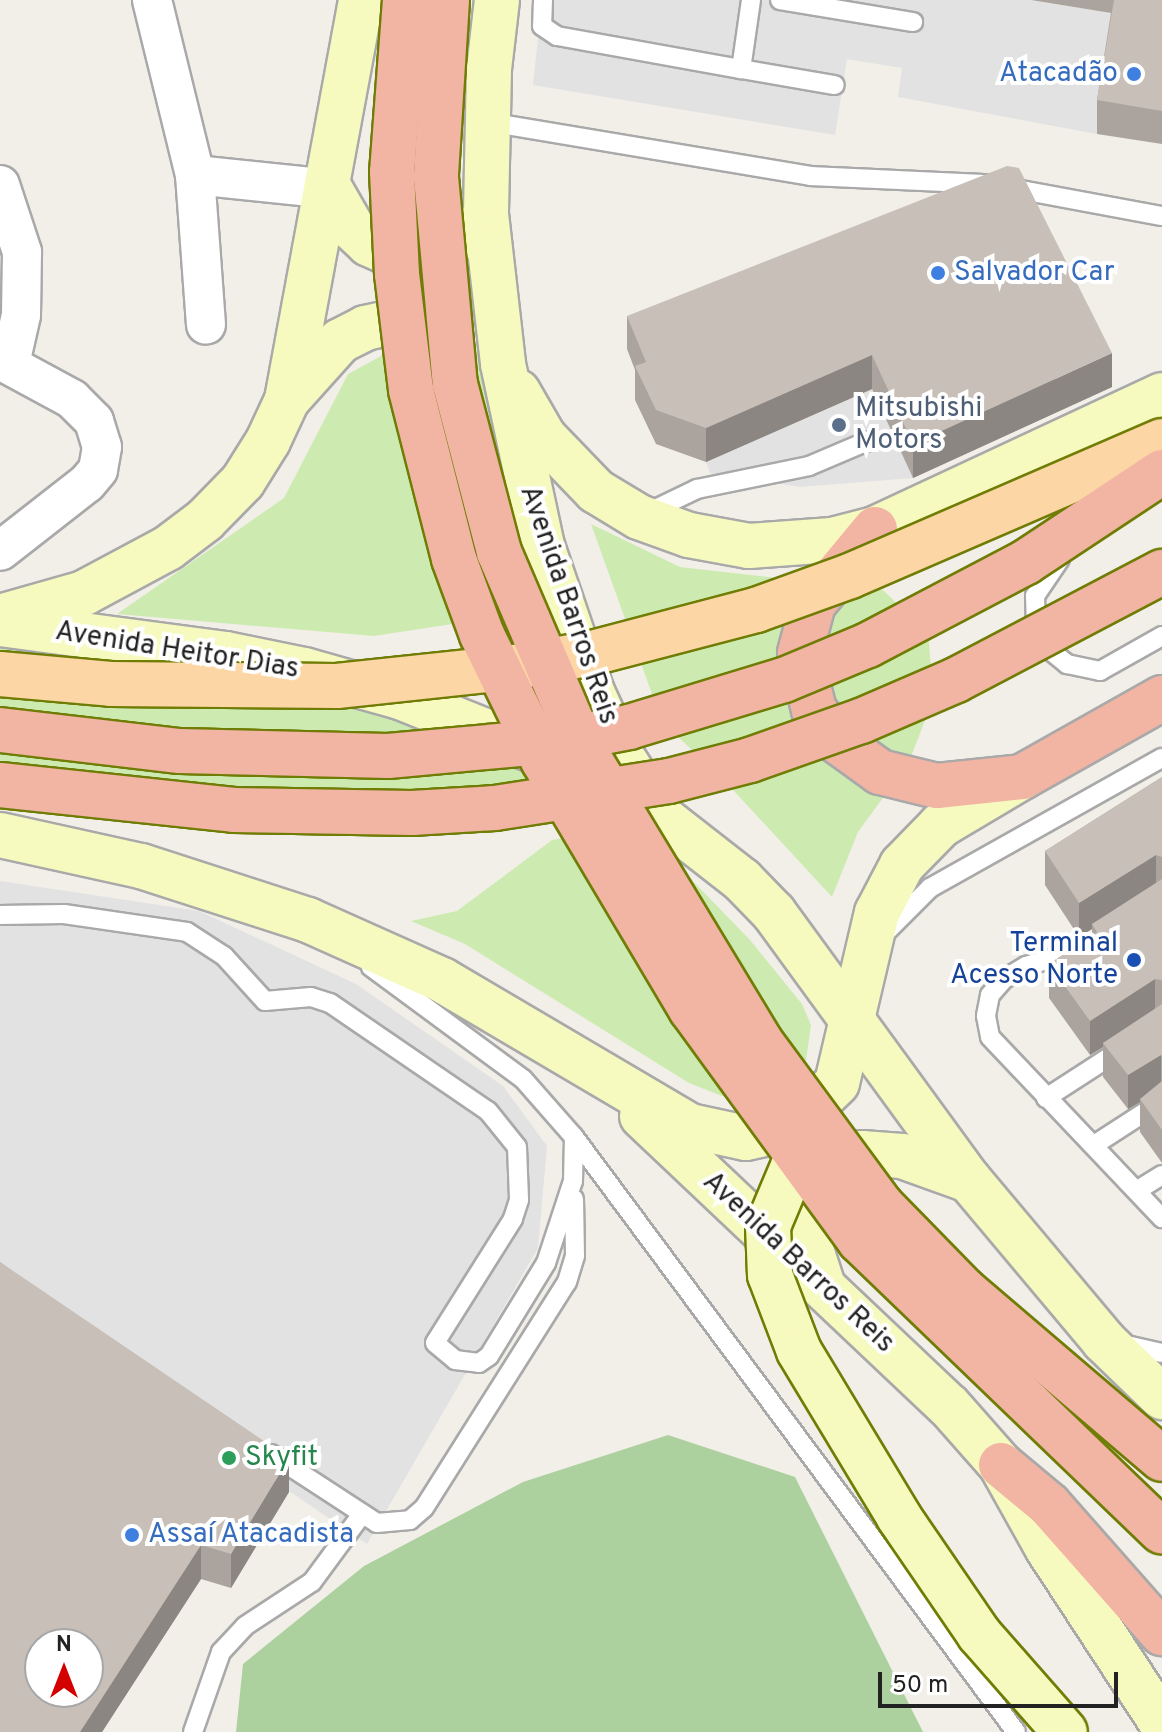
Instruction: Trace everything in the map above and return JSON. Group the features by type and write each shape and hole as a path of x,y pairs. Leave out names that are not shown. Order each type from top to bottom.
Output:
{"highway":[{"path":"405,0 392,157 397,274 411,390 454,559 482,635 543,760 691,1009 797,1157 871,1252 1036,1406 1162,1532"},
{"path":"447,0 436,177 455,384 499,552 584,750 760,1041 862,1182 964,1290 1162,1459"},
{"path":"0,730 180,751 388,756 563,740 629,727 784,680 868,645 1026,562 1162,472"},
{"path":"875,529 832,578 803,629 800,653 814,710 856,758 906,783 962,786 1022,777 1162,698"},
{"path":"0,785 234,810 412,813 495,808 669,781 750,760 861,721 956,680 1162,572"},
{"path":"1001,1465 1049,1505 1162,1633"}],"main road":[{"path":"287,400 330,189 361,0"},
{"name":"Avenida Barros Reis","path":"497,0 487,122 486,214 503,364 542,546 592,692 621,755 660,816 742,880 855,1008 969,1180 1104,1341 1162,1397"},
{"path":"330,189 353,229 369,244 389,253 436,254 457,243 486,214"},
{"path":"0,617 84,593 130,572 205,520 243,481 287,400 340,341 391,320 444,320 472,333 503,364 566,463 596,491 639,517 689,535 749,546 832,540 875,529 1162,395"},
{"path":"0,674 111,684 337,686 457,675 592,653 756,610 850,576 1162,441"},
{"name":"Avenida Heitor Dias","path":"0,624 226,654 387,693 548,756 660,816"},
{"path":"3,835 141,866 308,920 442,980 690,1126 718,1136 769,1135 791,1128 827,1098 837,1083 877,913 902,865 941,825 1022,777"},
{"name":"Avenida Barros Reis","path":"589,1066 822,1283 949,1406 1001,1465 1048,1549 1162,1723"},
{"path":"822,1283 811,1250 811,1200 826,1174 843,1162 862,1153 902,1156 969,1180"},
{"path":"797,1157 768,1226 770,1275 799,1351 899,1517 979,1634 1065,1732"}],"street":[{"path":"152,0 195,175 206,325"},
{"path":"195,175 330,189"},
{"path":"0,185 22,252 21,315 5,362 72,399 94,421 102,447 98,470 87,483 0,551"}],"lane":[{"path":"543,0 542,26 557,36 835,85"},
{"path":"741,69 751,0"},
{"path":"780,0 913,22"},
{"path":"487,122 810,176 989,184 1162,216"},
{"path":"639,517 697,489 809,466 868,441"},
{"path":"1162,454 1106,506 1046,575 1035,596 1036,619 1051,651 1067,664 1100,671 1162,636"},
{"path":"855,1008 884,934 930,888 1162,758"},
{"path":"0,915 64,914 187,932 224,956 265,1001 311,997 330,1003 467,1093 497,1120 517,1147 519,1200 513,1219 435,1343 455,1360 479,1363 489,1356 546,1263 573,1181"},
{"path":"308,920 523,1079 574,1137 1016,1732"},
{"path":"1094,941 1026,966 990,995 986,1016 990,1037 1162,1218"},
{"path":"1046,1098 1162,1023"},
{"path":"1094,1145 1162,1101"},
{"path":"253,1442 362,1514 392,1525 410,1520 424,1508 551,1312 575,1256 574,1137"},
{"path":"1138,1190 1162,1175"},
{"path":"1104,1341 1162,1353"},
{"path":"193,1732 221,1652 245,1626 312,1582 362,1514"}],"green space":[{"path":"481,344 565,607 374,636 117,614 284,498 348,374 394,349"},
{"path":"591,524 680,567 883,590 928,634 934,697 909,762 858,832 832,897 721,777 662,722"},
{"path":"0,615 571,748 528,800 0,791"},
{"path":"611,831 689,877 750,940 802,1004 811,1025 805,1068 745,1099 722,1096 689,1083 465,944 411,921 457,911 552,840"},
{"path":"668,1435 795,1477 923,1732 236,1732 243,1664 364,1566 523,1482"}],"shaded area":[{"path":"542,0 1031,0 1117,14 1097,134 898,97 902,68 847,59 835,135 533,85"},
{"name":"Mitsubishi Motors","path":"872,389 913,478 800,487 710,473 706,462"},
{"path":"0,881 199,911 356,984 503,1086 547,1146 538,1248 367,1544 0,1295"}],"building":[{"name":"Atacadão","path":"1114,0 1162,0 1162,111 1097,100"},
{"name":"Salvador Car","path":"1007,166 1019,168 1112,353 913,444 872,355 706,428 656,410 635,366 646,362 627,316"},
{"path":"1162,777 1162,857 1156,855 1079,903 1045,851"},
{"path":"1162,879 1162,980 1155,979 1090,1021 1049,964 1097,932 1092,924"},
{"path":"1162,1004 1162,1056 1128,1075 1103,1043"},
{"path":"1162,1081 1162,1130 1140,1099"},
{"name":"Assaí Atacadista","path":"0,1262 289,1458 231,1554 201,1545 104,1695 104,1628 24,1628 24,1708 96,1708 80,1732 0,1732"}],"place":[{"name":"Atacadão","path":"1134,74"},
{"name":"Salvador Car","path":"938,273"},
{"name":"Mitsubishi Motors","path":"839,425"},
{"name":"Terminal Acesso Norte","path":"1134,960"},
{"name":"Skyfit","path":"229,1458"},
{"name":"Assaí Atacadista","path":"132,1535"}]}
